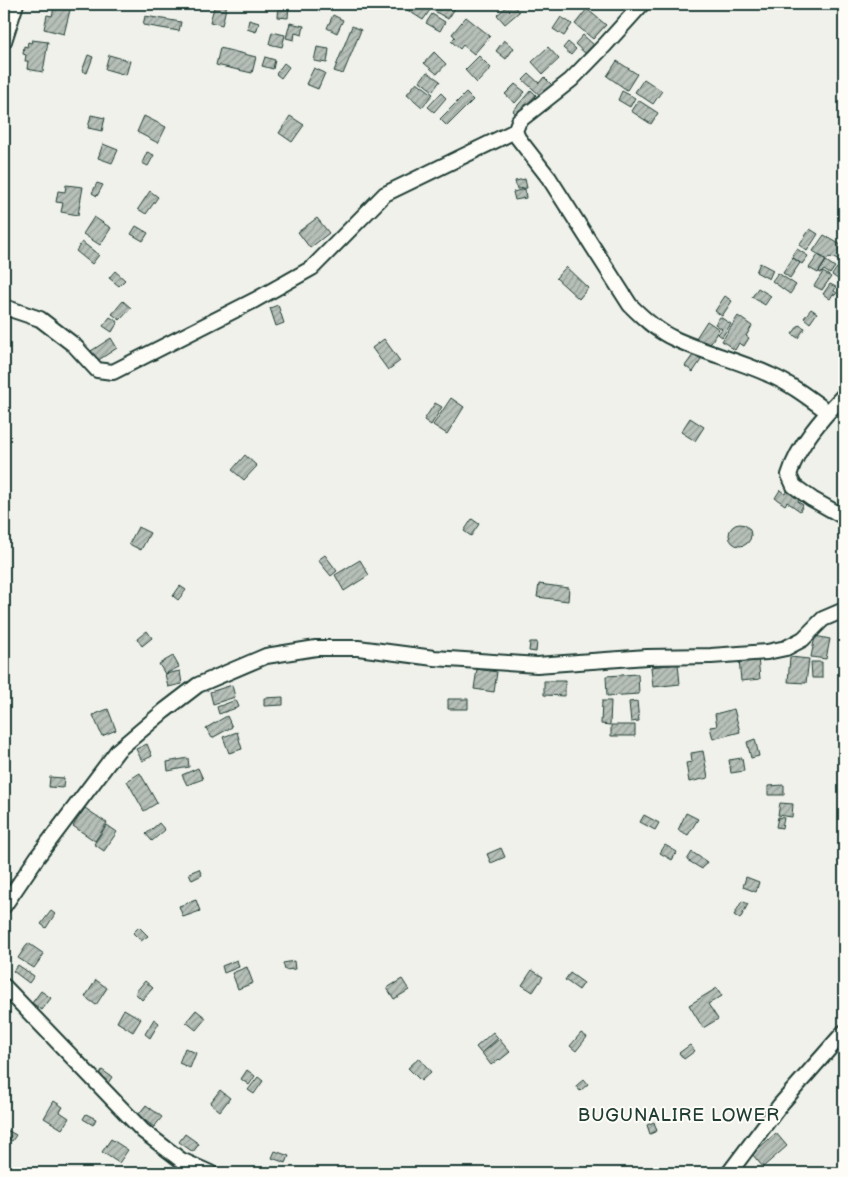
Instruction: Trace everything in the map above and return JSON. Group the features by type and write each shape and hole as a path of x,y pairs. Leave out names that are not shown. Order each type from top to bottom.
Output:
{"street":[{"path":"4,40 16,4"},
{"path":"4,307 40,319 74,345 97,370 114,372 312,268 385,194 515,131 519,121 572,80 642,4"},
{"path":"515,131 518,138 549,178 630,305 648,322 671,337 700,350 771,375 800,391 828,412"},
{"path":"844,396 828,412 794,458 789,476 794,486 806,495 844,517"},
{"path":"4,906 38,856 118,750 198,685 266,656 316,648 358,648 434,658 537,665 646,657 710,656 748,653 786,648 803,639 823,619 844,610"},
{"path":"4,986 143,1131 182,1160 210,1173"},
{"path":"729,1173 780,1105 844,1032"}],"building":[{"path":"55,4 71,6 64,34 44,29 47,15 52,16"},
{"path":"215,4 227,4 222,25 210,22"},
{"path":"279,4 289,4 288,18 278,17"},
{"path":"398,4 421,4 430,10 423,20"},
{"path":"431,4 458,4 448,19 429,8"},
{"path":"510,4 519,12 505,24 497,15"},
{"path":"587,9 606,25 593,39 575,24"},
{"path":"432,14 445,22 440,31 426,23"},
{"path":"333,15 343,20 337,33 327,28"},
{"path":"145,16 181,22 179,31 143,25"},
{"path":"466,17 490,36 474,54 463,45 460,49 451,41 455,37 452,34"},
{"path":"561,17 572,24 564,36 553,29"},
{"path":"249,20 259,23 256,32 247,29"},
{"path":"290,23 304,26 302,35 295,33 294,40 286,38"},
{"path":"352,26 361,30 343,74 334,71"},
{"path":"272,32 285,35 282,47 269,44"},
{"path":"583,35 594,45 586,54 575,44"},
{"path":"32,40 48,42 43,72 27,69 28,61 25,61 26,55 23,54 24,46 27,47 28,42 31,43"},
{"path":"504,40 514,48 506,59 496,51"},
{"path":"568,42 576,49 571,55 563,48"},
{"path":"317,47 329,49 327,63 314,61"},
{"path":"548,47 559,59 543,74 532,62"},
{"path":"220,48 256,57 252,73 216,65"},
{"path":"434,52 446,64 437,74 424,63"},
{"path":"88,55 93,57 87,73 82,71"},
{"path":"109,55 130,61 126,75 105,69"},
{"path":"479,56 491,68 477,83 465,70"},
{"path":"265,57 275,60 273,69 262,66"},
{"path":"617,61 637,74 627,90 607,76"},
{"path":"284,63 289,67 281,78 276,74"},
{"path":"314,68 325,73 318,89 306,84"},
{"path":"427,72 440,81 433,91 420,81"},
{"path":"529,74 539,83 544,77 552,85 542,97 523,80"},
{"path":"644,79 662,91 653,104 635,92"},
{"path":"417,82 433,94 422,107 407,94"},
{"path":"515,84 525,92 515,103 505,94"},
{"path":"531,90 536,95 518,115 513,111"},
{"path":"622,91 635,98 630,107 618,100"},
{"path":"441,93 446,98 434,112 428,107"},
{"path":"466,93 473,100 447,126 440,119"},
{"path":"638,100 658,113 651,124 631,111"},
{"path":"91,115 105,118 102,131 88,128"},
{"path":"144,116 166,127 158,143 137,132"},
{"path":"290,116 304,125 292,142 279,133"},
{"path":"103,144 118,150 112,163 98,158"},
{"path":"147,152 154,155 148,166 142,163"},
{"path":"525,179 527,188 517,189 515,181"},
{"path":"97,183 103,185 97,196 92,193"},
{"path":"66,185 83,187 78,215 61,212 63,203 56,202 58,191 65,192"},
{"path":"525,189 526,198 515,200 513,192"},
{"path":"150,191 158,197 146,214 138,209"},
{"path":"94,217 111,228 100,245 83,234"},
{"path":"317,218 329,233 310,248 298,232"},
{"path":"136,226 148,233 143,241 131,234"},
{"path":"810,229 818,234 807,251 799,245"},
{"path":"824,235 841,245 839,261 832,257 829,257 827,260 813,251"},
{"path":"82,242 99,255 92,264 76,251"},
{"path":"797,249 808,256 802,264 792,257"},
{"path":"818,255 826,260 818,273 809,268"},
{"path":"793,258 800,263 790,278 783,273"},
{"path":"826,261 835,267 830,274 824,270 821,273 819,272"},
{"path":"760,263 773,270 769,279 756,272"},
{"path":"566,267 588,288 579,299 556,278"},
{"path":"837,268 844,273 842,282 832,275"},
{"path":"115,271 125,280 119,286 109,278"},
{"path":"823,272 831,277 822,290 814,286"},
{"path":"778,273 796,285 790,294 772,281"},
{"path":"830,284 836,287 834,291 837,293 833,294 830,299 823,294"},
{"path":"758,288 771,296 765,305 752,297"},
{"path":"725,296 732,301 722,316 715,311"},
{"path":"123,301 131,308 120,320 112,314"},
{"path":"278,305 284,323 276,326 270,308"},
{"path":"811,309 817,313 810,323 804,318"},
{"path":"738,316 752,326 746,336 749,338 744,346 739,343 735,350 722,341"},
{"path":"110,317 118,322 112,332 103,326"},
{"path":"720,317 731,324 722,337 718,334 722,329 715,324"},
{"path":"707,321 719,329 709,346 696,338"},
{"path":"799,325 805,328 798,338 792,334"},
{"path":"111,338 117,348 97,361 91,351"},
{"path":"384,339 400,361 388,370 372,348"},
{"path":"693,355 701,360 693,372 685,366"},
{"path":"451,398 464,407 447,434 433,425"},
{"path":"435,403 442,407 431,425 424,420"},
{"path":"690,418 704,427 695,441 681,432"},
{"path":"245,455 257,466 244,480 232,470"},
{"path":"789,488 802,496 798,502 803,505 800,511 787,502 785,505 775,498 780,490 785,494"},
{"path":"472,519 479,524 471,536 464,531"},
{"path":"740,524 748,527 751,535 748,543 740,546 732,543 729,535 732,527"},
{"path":"138,527 150,533 141,550 129,544"},
{"path":"325,555 337,571 331,576 318,560"},
{"path":"360,560 369,575 344,591 335,575"},
{"path":"539,584 569,588 568,601 537,597"},
{"path":"180,586 186,590 178,600 173,596"},
{"path":"147,631 152,638 142,646 137,639"},
{"path":"815,636 830,639 826,659 811,657"},
{"path":"530,642 537,642 536,652 529,651"},
{"path":"173,656 179,667 165,674 159,664"},
{"path":"758,657 760,679 741,681 739,659"},
{"path":"790,657 809,659 806,683 788,682"},
{"path":"811,662 822,662 822,678 812,678"},
{"path":"678,664 680,684 653,687 651,667"},
{"path":"477,669 497,672 494,692 474,689"},
{"path":"180,671 182,684 168,687 165,674"},
{"path":"638,674 639,694 607,696 606,676"},
{"path":"544,681 565,681 565,696 544,695"},
{"path":"232,685 235,697 213,704 210,692"},
{"path":"283,697 283,705 264,706 264,698"},
{"path":"448,699 468,699 468,709 448,709"},
{"path":"236,700 239,707 219,714 217,707"},
{"path":"602,701 611,701 610,725 601,724"},
{"path":"637,701 639,721 631,722 629,702"},
{"path":"108,709 116,730 102,736 93,715"},
{"path":"734,709 740,732 713,739 710,727 717,726 715,714"},
{"path":"227,716 232,727 212,738 206,728"},
{"path":"611,725 635,725 635,736 611,736"},
{"path":"237,732 242,749 229,753 223,737"},
{"path":"755,739 759,756 751,758 747,742"},
{"path":"147,744 152,756 142,761 136,749"},
{"path":"703,751 708,778 689,782 686,763 692,762 691,753"},
{"path":"188,758 189,767 168,771 167,762"},
{"path":"742,758 744,771 731,773 729,760"},
{"path":"198,768 203,779 187,785 182,775"},
{"path":"140,773 157,803 144,811 127,781"},
{"path":"50,777 64,778 63,788 49,787"},
{"path":"784,785 784,795 768,795 768,786"},
{"path":"780,803 793,804 792,817 778,815"},
{"path":"85,808 107,823 95,841 73,826"},
{"path":"686,813 698,819 688,835 678,830"},
{"path":"644,815 659,823 655,830 640,822"},
{"path":"778,817 784,818 782,828 776,827"},
{"path":"159,823 165,830 152,841 146,834"},
{"path":"107,825 117,832 104,851 94,844"},
{"path":"665,845 677,852 672,860 660,853"},
{"path":"501,848 505,857 491,863 487,854"},
{"path":"692,852 707,862 702,869 687,860"},
{"path":"199,869 202,875 192,880 189,873"},
{"path":"746,877 759,882 756,892 743,887"},
{"path":"196,900 200,911 183,917 179,906"},
{"path":"742,901 748,904 740,919 734,915"},
{"path":"51,911 55,914 46,928 41,924"},
{"path":"139,927 148,936 141,941 133,933"},
{"path":"28,943 44,954 34,968 18,958"},
{"path":"237,960 239,967 224,973 222,966"},
{"path":"294,961 295,969 285,970 283,963"},
{"path":"18,965 34,976 29,983 13,971"},
{"path":"247,967 253,983 238,989 232,973"},
{"path":"532,970 543,977 533,992 522,985"},
{"path":"570,973 584,983 579,990 565,980"},
{"path":"402,979 409,990 394,999 387,988"},
{"path":"96,980 107,988 96,1005 85,997"},
{"path":"145,981 153,988 142,1000 135,993"},
{"path":"717,988 722,996 708,1004 718,1019 703,1028 689,1005"},
{"path":"41,991 51,998 42,1010 32,1003"},
{"path":"124,1009 141,1019 133,1032 117,1022"},
{"path":"196,1010 206,1018 196,1030 186,1022"},
{"path":"154,1019 159,1023 150,1038 145,1034"},
{"path":"493,1032 498,1038 481,1053 476,1047"},
{"path":"581,1033 587,1037 576,1051 570,1046"},
{"path":"499,1039 510,1052 491,1065 482,1053"},
{"path":"690,1045 695,1051 684,1059 679,1053"},
{"path":"185,1048 196,1053 190,1068 179,1063"},
{"path":"419,1058 431,1072 421,1081 408,1068"},
{"path":"102,1070 112,1077 108,1083 98,1076"},
{"path":"247,1070 255,1076 249,1085 241,1079"},
{"path":"258,1077 263,1081 254,1094 248,1090"},
{"path":"584,1079 588,1084 580,1091 576,1086"},
{"path":"220,1090 230,1098 220,1111 210,1103"},
{"path":"54,1101 63,1107 60,1112 69,1118 62,1129 44,1118"},
{"path":"146,1105 162,1117 154,1127 138,1115"},
{"path":"86,1114 96,1119 93,1125 83,1119"},
{"path":"654,1122 657,1131 650,1134 647,1125"},
{"path":"7,1130 16,1135 12,1141 4,1136"},
{"path":"776,1133 787,1146 763,1167 752,1154"},
{"path":"185,1134 199,1144 193,1152 179,1142"},
{"path":"111,1139 128,1150 119,1163 102,1152"},
{"path":"275,1151 289,1156 286,1163 272,1158"}],"district":[{"name":"BUGUNALIRE LOWER","path":"679,1115"}]}
